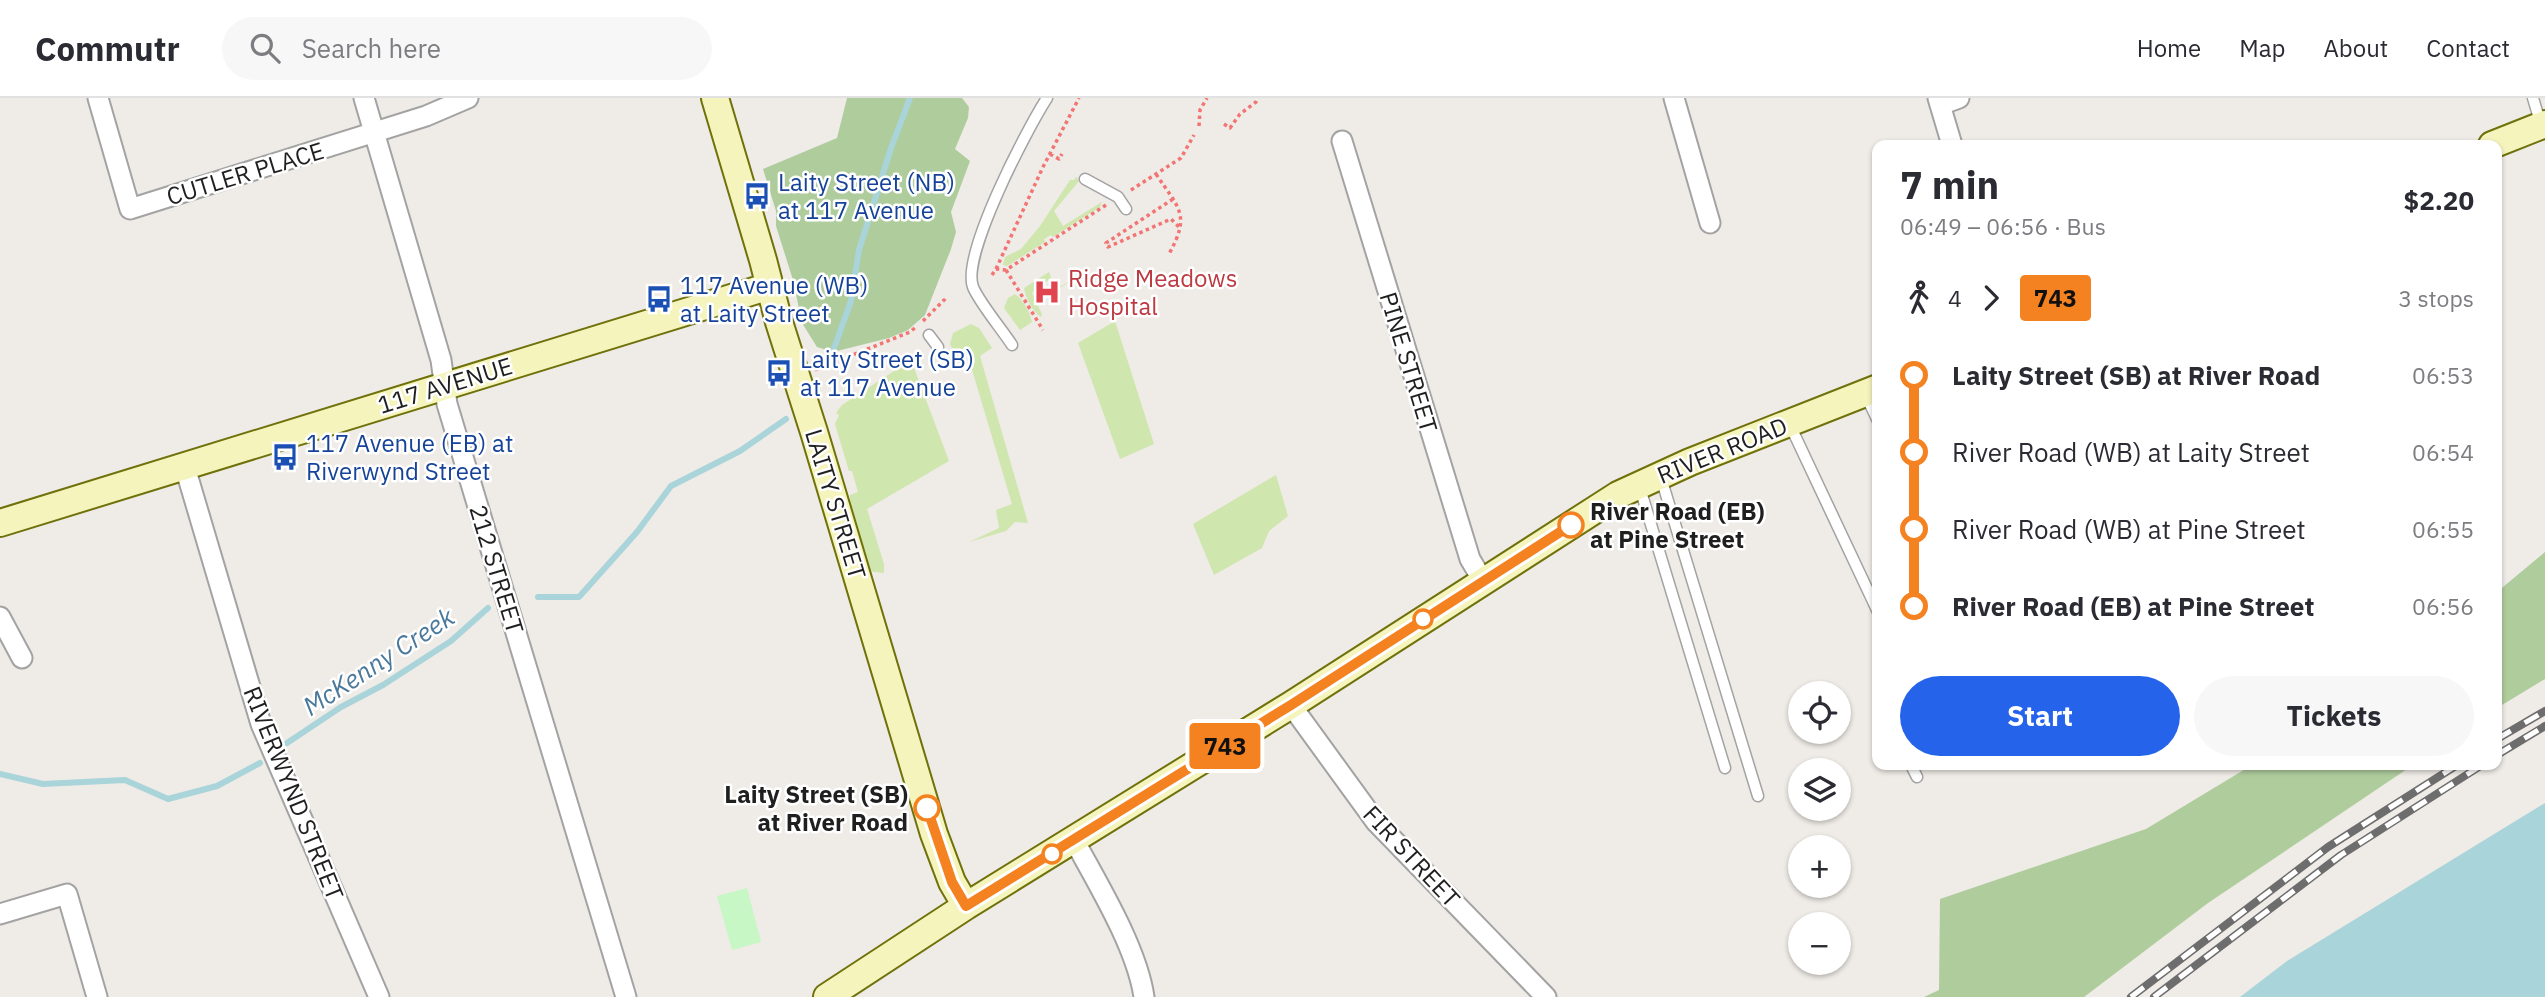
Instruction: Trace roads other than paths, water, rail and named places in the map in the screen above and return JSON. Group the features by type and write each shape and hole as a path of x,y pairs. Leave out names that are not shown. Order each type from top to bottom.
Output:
{"street":[{"name":"CUTLER PLACE","path":"98,98 130,209 426,116 468,98"},
{"name":"212 STREET","path":"364,98 441,360 447,404 626,997"},
{"name":"LAITY STREET","path":"715,98 779,322 934,834 952,882 966,906"},
{"path":"1674,98 1710,223"},
{"path":"1946,100 1951,140"},
{"path":"2502,141 2543,125"},
{"name":"PINE STREET","path":"1342,141 1469,559 1483,581"},
{"name":"117 AVENUE","path":"0,523 184,464 770,286"},
{"name":"RIVER ROAD","path":"827,997 966,906 1291,705 1618,495 1871,390"},
{"name":"RIVERWYND STREET","path":"184,464 261,724 379,997"},
{"path":"0,617 22,658"},
{"name":"FIR STREET","path":"1291,705 1376,822 1546,997"},
{"path":"1074,840 1130,949 1144,997"},
{"path":"0,914 67,894 97,997"}],"lane":[{"path":"2533,98 2543,125"},
{"path":"1013,345 973,286 972,263 979,240 1044,99"},
{"path":"1085,179 1118,197 1126,209"},
{"path":"929,335 939,347"},
{"path":"1788,423 1872,599"},
{"path":"1649,480 1725,768"},
{"path":"1649,480 1758,796"},
{"path":"1914,770 1917,777"}],"water":[{"path":"2545,803 2545,997 2240,997 2287,961"}],"waterway":[{"name":"McKenny Creek","path":"833,351 851,301 859,250 891,148 910,98"},
{"name":"McKenny Creek","path":"538,597 579,597 637,532 671,486 740,451 786,419"},
{"name":"McKenny Creek","path":"287,743 451,641 488,608"},
{"name":"McKenny Creek","path":"0,774 43,784 125,780 168,799 217,786 260,763"}],"railway":[{"path":"2502,736 2545,711"},
{"path":"2502,752 2545,726"},
{"path":"2131,997 2328,847 2449,770"},
{"path":"2154,997 2341,855 2474,770"}],"place":[{"name":"Laity Street (NB) at 117 Avenue","path":"757,196"},
{"name":"Ridge Meadows Hospital","path":"1047,292"},
{"name":"117 Avenue (WB) at Laity Street","path":"659,299"},
{"name":"Laity Street (SB) at 117 Avenue","path":"779,373"},
{"name":"117 Avenue (EB) at Riverwynd Street","path":"285,457"},
{"name":"River Road (EB) at Pine Street","path":"1571,525"},
{"name":"Laity Street (SB) at River Road","path":"927,808"}]}
